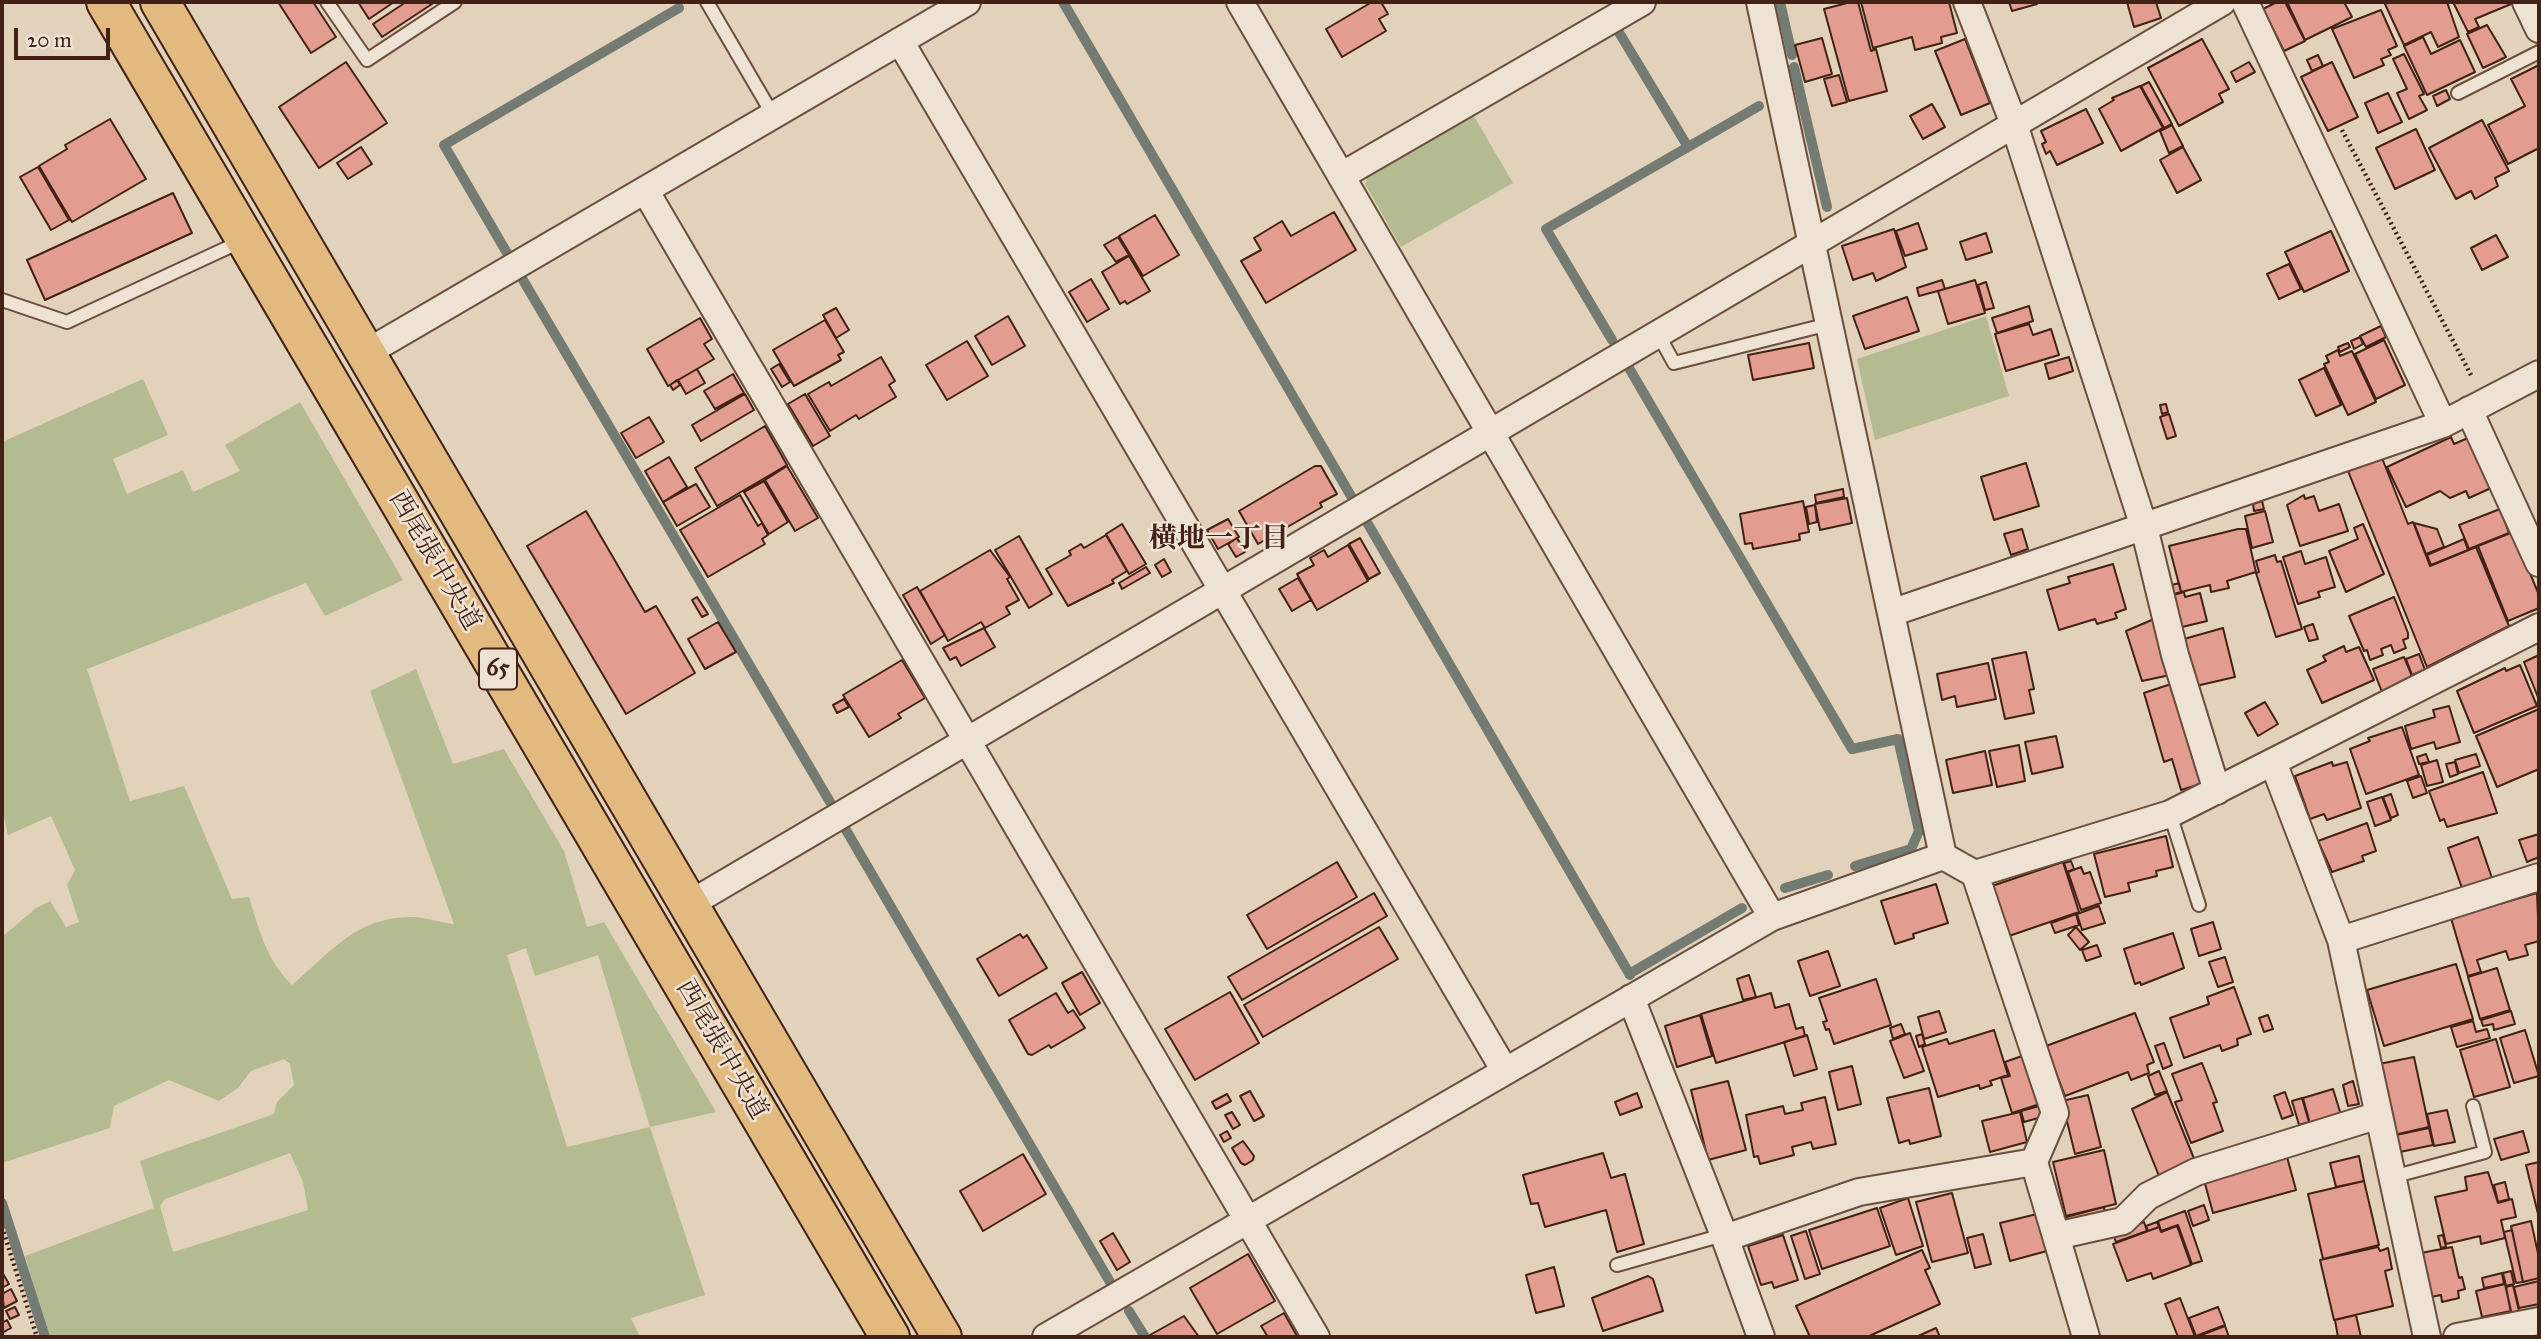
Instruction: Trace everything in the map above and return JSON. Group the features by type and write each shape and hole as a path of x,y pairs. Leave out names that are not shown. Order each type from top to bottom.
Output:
{"main road":[{"name":"西尾張中央道","path":"106,2 890,1337"},
{"name":"西尾張中央道","path":"160,2 942,1337"}],"street":[{"path":"366,353 967,2"},
{"path":"1240,2 1772,917"},
{"path":"1341,176 1642,2"},
{"path":"1760,2 1943,856 1975,874 2055,1113 2034,1162 2086,1337"},
{"path":"1967,2 2014,124 2144,527 2175,654 2217,791"},
{"path":"688,905 2222,2"},
{"path":"2245,2 2443,424"},
{"path":"2526,2 2539,29"},
{"path":"900,41 1505,1072"},
{"path":"645,190 1316,1337"},
{"path":"1891,613 2443,424 2539,374"},
{"path":"2477,406 2539,563"},
{"path":"1975,874 2170,814 2539,627"},
{"path":"2273,762 2341,940 2427,1337"},
{"path":"1046,1337 1772,917 1943,856"},
{"path":"2341,940 2539,877"},
{"path":"1631,999 1761,1337"},
{"path":"2056,1236 2123,1221 2148,1196 2196,1172 2379,1115"},
{"path":"1724,1236 1859,1192 2034,1162"},
{"path":"2457,1337 2539,1321"}],"lane":[{"path":"327,2 367,60 455,2"},
{"path":"707,2 773,115"},
{"path":"2458,93 2539,52"},
{"path":"2,300 67,322 245,239"},
{"path":"1658,334 1674,363 1829,324"},
{"path":"2170,814 2199,905"},
{"path":"2392,1177 2486,1152 2473,1106"},
{"path":"1617,1265 1724,1236"}],"path":[{"path":"2342,130 2477,406"},
{"path":"2,1227 37,1337"}],"green space":[{"path":"1471,111 1513,183 1401,247 1365,184 1370,170"},
{"path":"1986,316 2009,396 1875,440 1857,359"},
{"path":"143,379 168,435 113,459 127,494 183,470 193,492 240,471 225,445 300,402 403,580 325,616 306,583 87,669 130,801 184,786 232,899 249,897 270,955 292,985 332,949 359,930 375,923 411,917 454,924 370,691 416,669 453,764 504,749 564,851 587,927 604,922 716,1112 650,1127 705,1295 631,1318 640,1337 49,1337 25,1256 154,1208 140,1161 274,1114 277,1102 294,1085 290,1064 284,1059 251,1071 238,1088 219,1101 169,1080 114,1106 110,1128 2,1163 2,937 36,908 50,901 66,927 79,922 67,885 75,870 51,816 8,835 2,808 2,442","holes":["526,948 535,976 598,955 650,1127 567,1147 507,955","290,1153 303,1182 308,1210 173,1252 160,1206 165,1199"]}],"building":[{"path":"278,2 313,2 336,37 311,53"},
{"path":"358,2 394,2 369,19"},
{"path":"406,2 435,2 382,37 373,24"},
{"path":"1372,2 1381,2 1388,14 1379,19 1386,31 1342,57 1326,29"},
{"path":"1858,2 1871,51 1876,49 1887,91 1849,101 1824,9"},
{"path":"1861,2 1949,2 1957,33 1941,37 1942,43 1915,50 1912,37 1873,48"},
{"path":"2009,2 2036,2 2037,4 2012,11"},
{"path":"2127,2 2156,2 2161,18 2134,27"},
{"path":"2277,2 2285,2 2305,41 2284,51 2263,9"},
{"path":"2287,2 2344,2 2352,17 2305,40"},
{"path":"2447,2 2459,37 2438,47 2431,32 2404,45 2385,4"},
{"path":"2453,2 2516,2 2475,19 2479,27 2468,32"},
{"path":"2381,10 2397,46 2388,50 2391,55 2381,59 2384,65 2354,78 2332,29"},
{"path":"2487,25 2506,57 2483,68 2467,34"},
{"path":"2423,37 2431,54 2460,40 2475,72 2427,95 2404,46"},
{"path":"1822,38 1832,74 1805,82 1795,45"},
{"path":"1965,39 1990,103 1961,115 1935,51"},
{"path":"2202,39 2229,89 2219,94 2223,102 2179,126 2148,68"},
{"path":"2404,54 2424,94 2419,96 2427,110 2409,119 2397,93 2407,89 2393,59"},
{"path":"2318,55 2323,66 2312,71 2307,60"},
{"path":"346,62 387,123 319,168 279,107"},
{"path":"2249,62 2255,72 2236,82 2231,72"},
{"path":"2332,62 2358,117 2328,131 2301,77"},
{"path":"2539,65 2539,148 2508,164 2488,125 2525,106 2511,79"},
{"path":"1839,75 1847,102 1832,106 1824,79"},
{"path":"2149,82 2172,124 2164,128 2141,86"},
{"path":"2140,86 2163,128 2121,151 2099,109 2114,100 2112,98"},
{"path":"2446,90 2450,99 2437,106 2433,96"},
{"path":"2388,93 2402,122 2378,133 2365,103"},
{"path":"1932,104 1945,127 1923,139 1910,116"},
{"path":"2086,109 2103,143 2057,165 2050,151 2046,154 2042,144 2046,142 2041,131"},
{"path":"110,119 146,179 72,222 39,166 67,149 65,145"},
{"path":"2482,120 2509,171 2495,178 2498,186 2475,199 2471,191 2456,199 2429,148"},
{"path":"2172,125 2183,146 2169,153 2160,131"},
{"path":"2416,129 2435,170 2395,189 2376,148"},
{"path":"361,147 372,164 348,179 337,163"},
{"path":"2183,147 2201,180 2177,193 2160,160"},
{"path":"38,167 69,220 51,230 20,177"},
{"path":"173,193 192,233 45,300 27,260"},
{"path":"1334,212 1356,250 1266,303 1241,261 1261,250 1254,238 1282,221 1291,236"},
{"path":"1155,215 1179,255 1143,276 1119,236"},
{"path":"1918,223 1927,249 1905,256 1896,231"},
{"path":"1894,229 1906,267 1876,281 1873,273 1853,280 1842,246"},
{"path":"2331,231 2349,271 2304,292 2285,252"},
{"path":"1986,233 1992,252 1966,260 1960,242"},
{"path":"2496,235 2508,257 2482,270 2471,248"},
{"path":"1118,237 1129,255 1116,262 1104,245"},
{"path":"1129,256 1150,291 1127,304 1125,301 1120,304 1102,272"},
{"path":"2289,264 2301,289 2279,299 2267,274"},
{"path":"1091,279 1109,309 1087,322 1069,292"},
{"path":"1942,280 1945,289 1919,296 1917,288"},
{"path":"1975,280 1985,313 1948,324 1938,291"},
{"path":"1986,282 1994,308 1985,310 1978,285"},
{"path":"1907,297 1919,331 1865,349 1853,316"},
{"path":"2029,306 2033,321 1997,333 1992,318"},
{"path":"836,308 849,330 836,338 823,315"},
{"path":"1008,316 1025,346 992,365 975,336"},
{"path":"700,318 712,339 704,344 714,359 668,386 647,349"},
{"path":"825,320 844,352 838,355 841,360 794,386 773,350"},
{"path":"2029,324 2033,335 2051,329 2059,355 2006,371 1995,334"},
{"path":"2381,326 2386,337 2366,347 2360,336"},
{"path":"2360,337 2363,344 2354,349 2351,341"},
{"path":"2384,340 2405,385 2376,399 2355,354"},
{"path":"967,341 988,376 947,400 926,365"},
{"path":"1809,343 1814,368 1753,380 1748,355"},
{"path":"2348,343 2350,347 2340,352 2338,347"},
{"path":"2338,350 2340,356 2352,351 2376,402 2348,415 2324,364 2329,362 2326,356"},
{"path":"881,357 895,381 889,385 896,397 859,419 856,415 830,431 808,394 829,382 831,386"},
{"path":"2069,357 2073,371 2049,379 2045,364"},
{"path":"779,364 790,382 782,387 771,369"},
{"path":"2324,368 2341,405 2316,416 2299,380"},
{"path":"697,369 705,383 686,394 678,380"},
{"path":"733,374 744,393 715,409 704,391"},
{"path":"677,380 680,385 673,390 670,385"},
{"path":"745,394 754,410 701,441 692,425"},
{"path":"805,394 830,436 813,446 788,404"},
{"path":"2166,404 2168,412 2162,414 2160,405"},
{"path":"2169,414 2176,436 2167,439 2160,417"},
{"path":"649,417 664,442 636,458 621,433"},
{"path":"765,426 787,465 717,506 695,468"},
{"path":"2451,437 2454,444 2468,438 2491,488 2469,498 2466,491 2450,498 2440,491 2406,507 2387,467"},
{"path":"669,457 687,487 663,502 645,471"},
{"path":"2382,458 2408,524 2413,522 2430,566 2476,547 2509,626 2427,667 2348,471"},
{"path":"2026,463 2039,506 1994,520 1981,477"},
{"path":"787,466 818,518 795,531 765,480"},
{"path":"1315,466 1321,466 1337,494 1320,503 1322,507 1258,544 1239,511"},
{"path":"764,481 788,522 769,534 744,492"},
{"path":"696,484 710,507 677,526 663,502"},
{"path":"1843,489 1844,497 1816,503 1815,495"},
{"path":"740,495 758,526 762,523 768,535 762,539 765,544 708,577 680,530"},
{"path":"2304,495 2305,499 2314,496 2319,511 2339,504 2348,531 2300,546 2287,505"},
{"path":"1847,498 1852,523 1820,530 1815,504"},
{"path":"1803,501 1809,532 1799,534 1800,540 1753,549 1752,543 1745,544 1740,514"},
{"path":"2262,501 2264,509 2254,511 2253,504"},
{"path":"1815,505 1817,522 1809,524 1806,507"},
{"path":"2500,509 2509,533 2469,549 2459,525"},
{"path":"586,511 645,612 656,606 695,673 626,714 527,546"},
{"path":"2265,511 2273,542 2252,548 2245,516"},
{"path":"1228,519 1239,537 1218,549 1207,530"},
{"path":"2414,523 2437,529 2444,547 2426,554"},
{"path":"1122,524 1146,564 1129,574 1106,534"},
{"path":"2363,524 2384,574 2346,592 2329,551 2358,539 2354,528"},
{"path":"2022,529 2028,549 2011,555 2004,534"},
{"path":"2246,529 2256,572 2227,581 2229,588 2211,592 2210,585 2181,592 2169,546"},
{"path":"2513,532 2539,595 2539,608 2508,621 2478,546"},
{"path":"1106,535 1127,571 1112,580 1114,583 1068,606 1046,569 1071,555 1069,551 1081,544 1084,548"},
{"path":"1019,536 1052,594 1029,608 995,550"},
{"path":"1237,538 1245,552 1236,557 1228,544"},
{"path":"1360,538 1380,573 1369,579 1349,544"},
{"path":"2464,539 2468,550 2431,565 2427,555"},
{"path":"1348,545 1368,581 1317,610 1297,574 1314,565 1310,558 1324,550 1328,557"},
{"path":"990,550 1010,577 1007,579 1019,600 1006,607 1010,614 985,628 981,622 948,641 920,591"},
{"path":"2301,551 2305,564 2326,557 2335,587 2318,592 2320,597 2298,604 2283,557"},
{"path":"2275,555 2277,562 2281,561 2302,629 2276,637 2256,573 2259,572 2256,561"},
{"path":"1164,559 1171,572 1162,577 1155,565"},
{"path":"2113,564 2126,609 2115,613 2117,618 2097,624 2095,619 2059,630 2047,590 2070,583 2068,577"},
{"path":"1146,567 1150,573 1122,589 1119,583"},
{"path":"1298,578 1311,600 1292,611 1279,589"},
{"path":"2179,583 2181,592 2170,595 2168,586"},
{"path":"917,587 945,635 931,644 903,595"},
{"path":"2184,592 2185,597 2200,593 2207,621 2178,628 2170,596"},
{"path":"697,597 708,614 702,617 692,600"},
{"path":"2394,597 2408,633 2408,638 2403,640 2406,648 2394,653 2391,645 2381,649 2383,655 2370,660 2349,616"},
{"path":"2154,619 2170,675 2142,681 2126,631"},
{"path":"718,622 736,652 705,669 688,639"},
{"path":"2313,624 2318,639 2309,641 2304,627"},
{"path":"984,628 995,647 961,666 956,657 950,660 943,648"},
{"path":"2223,628 2235,677 2196,686 2184,639"},
{"path":"2344,646 2346,652 2359,647 2374,680 2322,703 2307,670 2326,661 2323,656"},
{"path":"2026,652 2034,689 2029,690 2034,713 2005,719 1992,659"},
{"path":"2419,654 2425,670 2412,675 2406,659"},
{"path":"2539,655 2539,700 2524,662"},
{"path":"2404,657 2412,676 2382,692 2373,669"},
{"path":"902,660 925,698 898,714 901,718 869,737 843,695"},
{"path":"1988,663 1996,699 1957,707 1955,696 1942,700 1937,674"},
{"path":"2520,665 2537,706 2474,733 2457,691 2505,668 2506,671"},
{"path":"2174,683 2204,783 2181,790 2172,759 2164,762 2144,693"},
{"path":"844,699 849,707 837,713 833,705"},
{"path":"2265,702 2278,724 2258,736 2245,713"},
{"path":"2449,706 2460,742 2436,749 2434,742 2411,749 2405,726 2435,717 2433,710"},
{"path":"2539,709 2539,769 2497,787 2476,736"},
{"path":"2402,727 2419,775 2366,794 2350,749 2370,741 2368,738"},
{"path":"2056,736 2063,767 2032,774 2025,742"},
{"path":"2019,745 2025,781 1997,787 1989,751"},
{"path":"1985,751 1992,785 1953,793 1946,760"},
{"path":"2426,754 2429,762 2419,764 2417,757"},
{"path":"2476,754 2480,766 2459,773 2455,760"},
{"path":"2437,760 2443,782 2427,786 2421,765"},
{"path":"2332,762 2333,766 2347,762 2361,808 2327,820 2324,814 2310,819 2295,776"},
{"path":"2455,762 2458,774 2450,777 2446,764"},
{"path":"2483,772 2497,813 2447,827 2444,819 2440,821 2429,791"},
{"path":"2421,776 2427,793 2413,798 2407,781"},
{"path":"2391,794 2398,815 2391,818 2383,797"},
{"path":"2382,797 2391,820 2375,826 2367,802"},
{"path":"2367,823 2376,851 2362,856 2364,861 2332,872 2318,841"},
{"path":"2539,834 2539,857 2527,862 2519,840"},
{"path":"2166,836 2173,867 2156,871 2157,876 2128,883 2130,891 2105,897 2094,854"},
{"path":"2478,837 2493,881 2463,891 2448,848"},
{"path":"2071,861 2074,869 2067,872 2064,863"},
{"path":"1337,862 1357,897 1267,949 1247,915"},
{"path":"2063,862 2079,912 2006,937 1989,887"},
{"path":"2081,867 2084,874 2090,872 2101,903 2081,910 2068,872"},
{"path":"1936,884 1948,923 1913,934 1914,938 1895,944 1881,901"},
{"path":"1374,893 1387,916 1242,1000 1228,977"},
{"path":"2537,893 2539,941 2525,945 2528,955 2509,960 2506,951 2477,960 2481,972 2468,976 2451,918"},
{"path":"2099,906 2105,923 2082,930 2077,914"},
{"path":"2076,914 2079,925 2055,933 2051,923"},
{"path":"2213,922 2221,949 2199,956 2191,929"},
{"path":"1379,927 1398,959 1263,1037 1244,1005"},
{"path":"2076,927 2089,942 2080,950 2068,935"},
{"path":"2173,933 2184,968 2141,985 2140,982 2135,984 2124,949"},
{"path":"1020,934 1023,938 1027,935 1047,968 999,996 977,959"},
{"path":"2097,945 2101,956 2086,961 2082,950"},
{"path":"1828,951 1840,986 1810,996 1798,961"},
{"path":"2225,957 2233,982 2218,987 2209,962"},
{"path":"2456,964 2473,1019 2384,1046 2367,990"},
{"path":"2497,968 2510,1010 2480,1019 2468,977"},
{"path":"1082,972 1100,1003 1080,1015 1062,983"},
{"path":"1749,975 1756,997 1743,1000 1737,979"},
{"path":"1876,979 1891,1025 1834,1044 1829,1029 1826,1030 1823,1022 1827,1021 1819,998"},
{"path":"2234,987 2251,1034 2237,1039 2238,1045 2222,1051 2220,1045 2184,1058 2170,1018 2209,1004 2207,997"},
{"path":"1230,992 1259,1043 1195,1080 1165,1029"},
{"path":"1056,993 1068,1013 1073,1010 1085,1028 1051,1048 1049,1045 1032,1055 1028,1054 1009,1020"},
{"path":"1771,993 1775,1008 1789,1004 1796,1029 1803,1027 1805,1036 1716,1063 1701,1014"},
{"path":"1939,1011 1946,1032 1924,1039 1918,1017"},
{"path":"2511,1011 2515,1024 2494,1030 2493,1024 2483,1026 2481,1020"},
{"path":"2135,1013 2154,1062 2147,1065 2149,1073 2131,1080 2128,1072 2065,1096 2046,1046"},
{"path":"1700,1015 1712,1056 1677,1067 1665,1026"},
{"path":"2268,1015 2273,1029 2264,1032 2259,1018"},
{"path":"2473,1021 2476,1032 2487,1029 2490,1038 2457,1047 2451,1027"},
{"path":"1901,1024 1905,1034 1893,1039 1890,1028"},
{"path":"1994,1030 2008,1075 1990,1081 1992,1085 1980,1089 1979,1085 1938,1097 1922,1047 1947,1039 1949,1044"},
{"path":"2525,1030 2539,1076 2514,1083 2500,1038"},
{"path":"1910,1033 1924,1071 1904,1078 1890,1041"},
{"path":"1922,1034 1925,1044 1919,1047 1916,1036"},
{"path":"1807,1035 1817,1069 1794,1076 1784,1042"},
{"path":"2496,1039 2510,1087 2474,1097 2460,1050"},
{"path":"2164,1043 2172,1065 2163,1069 2155,1046"},
{"path":"2025,1055 2040,1104 2012,1113 2001,1078 2010,1076 2005,1062"},
{"path":"2414,1057 2429,1127 2394,1135 2379,1064"},
{"path":"2202,1063 2217,1102 2213,1103 2223,1131 2191,1143 2175,1102 2182,1100 2172,1074"},
{"path":"1852,1066 1861,1104 1838,1110 1829,1072"},
{"path":"2159,1071 2167,1091 2155,1095 2148,1076"},
{"path":"1728,1081 1746,1150 1708,1160 1691,1090"},
{"path":"2353,1081 2359,1104 2348,1106 2343,1085"},
{"path":"1929,1088 1941,1136 1910,1144 1909,1140 1899,1143 1887,1098"},
{"path":"2333,1089 2341,1115 2310,1124 2303,1098"},
{"path":"1250,1091 1264,1116 1254,1121 1240,1096"},
{"path":"2167,1092 2195,1161 2159,1176 2132,1109"},
{"path":"2285,1092 2293,1115 2282,1119 2274,1096"},
{"path":"1637,1093 1642,1107 1620,1115 1615,1102"},
{"path":"1227,1094 1231,1101 1216,1109 1212,1102"},
{"path":"2088,1095 2101,1147 2075,1154 2062,1101"},
{"path":"1825,1097 1836,1144 1813,1149 1811,1142 1792,1147 1794,1155 1760,1164 1758,1156 1754,1157 1746,1115 1783,1106 1785,1114 1803,1110 1801,1103"},
{"path":"2302,1098 2309,1122 2299,1125 2292,1101"},
{"path":"2039,1106 2042,1117 2024,1122 2021,1111"},
{"path":"2447,1110 2455,1142 2434,1146 2427,1114"},
{"path":"1232,1112 1240,1125 1233,1129 1225,1115"},
{"path":"2020,1112 2027,1142 1990,1152 1982,1121"},
{"path":"2429,1128 2433,1145 2400,1152 2396,1135"},
{"path":"1227,1131 1231,1138 1224,1142 1220,1135"},
{"path":"2523,1131 2529,1152 2501,1160 2494,1139"},
{"path":"1243,1141 1254,1156 1253,1160 1245,1165 1232,1148"},
{"path":"2104,1150 2116,1204 2066,1216 2053,1162"},
{"path":"1603,1153 1611,1178 1625,1174 1644,1244 1617,1252 1606,1210 1545,1227 1538,1203 1531,1204 1523,1175"},
{"path":"1023,1154 1046,1194 983,1231 960,1191"},
{"path":"2359,1156 2364,1181 2336,1187 2330,1163"},
{"path":"2287,1157 2296,1190 2213,1213 2204,1180"},
{"path":"2539,1162 2539,1218 2526,1165"},
{"path":"2488,1172 2498,1203 2512,1199 2516,1217 2501,1220 2505,1238 2481,1244 2480,1236 2446,1244 2435,1197 2467,1190 2465,1177"},
{"path":"2364,1181 2379,1245 2323,1259 2308,1194"},
{"path":"2505,1182 2509,1199 2498,1202 2494,1185"},
{"path":"1952,1193 1968,1253 1932,1262 1916,1202"},
{"path":"1908,1198 1923,1246 1896,1255 1880,1208"},
{"path":"2204,1205 2209,1220 2193,1226 2188,1211"},
{"path":"2104,1207 2105,1213 2068,1222 2066,1217"},
{"path":"1877,1208 1890,1246 1822,1269 1809,1230"},
{"path":"2185,1211 2202,1261 2192,1264 2178,1225 2161,1231 2158,1221"},
{"path":"2037,1214 2047,1251 2010,1261 2000,1223"},
{"path":"2531,1221 2539,1258 2539,1278 2523,1282 2511,1226"},
{"path":"2144,1222 2147,1231 2116,1242 2113,1234"},
{"path":"2157,1222 2159,1227 2148,1231 2146,1226"},
{"path":"2177,1226 2191,1265 2153,1279 2151,1273 2127,1281 2113,1244 2159,1227 2161,1232"},
{"path":"2512,1230 2523,1282 2516,1283 2504,1232"},
{"path":"1806,1231 1820,1274 1805,1279 1791,1236"},
{"path":"1113,1233 1130,1262 1117,1270 1100,1241"},
{"path":"1983,1234 1991,1264 1975,1268 1967,1238"},
{"path":"1783,1235 1798,1280 1774,1288 1772,1282 1761,1285 1748,1246"},
{"path":"2443,1235 2446,1247 2441,1248 2438,1236"},
{"path":"2378,1247 2380,1251 2388,1248 2392,1269 2385,1271 2393,1306 2334,1320 2320,1260"},
{"path":"2452,1247 2459,1278 2462,1277 2465,1289 2458,1291 2459,1298 2442,1302 2441,1295 2431,1297 2421,1253"},
{"path":"1922,1250 1930,1268 1925,1270 1940,1304 1867,1337 1810,1337 1796,1306"},
{"path":"1248,1254 1275,1301 1217,1334 1190,1288"},
{"path":"1554,1267 1564,1306 1536,1313 1526,1275"},
{"path":"2511,1271 2514,1284 2506,1286 2503,1273"},
{"path":"2,1272 9,1284 2,1288"},
{"path":"2502,1273 2504,1284 2484,1288 2482,1278"},
{"path":"1648,1276 1653,1279 1663,1311 1603,1331 1592,1298"},
{"path":"2539,1281 2539,1304 2519,1308 2514,1287"},
{"path":"2505,1284 2511,1311 2482,1317 2476,1291"},
{"path":"2513,1285 2519,1311 2511,1313 2506,1287"},
{"path":"11,1289 17,1301 4,1308 2,1294"},
{"path":"2180,1298 2195,1337 2178,1337 2165,1304"},
{"path":"15,1307 19,1315 10,1319 6,1311"},
{"path":"2218,1307 2225,1325 2196,1336 2189,1318"},
{"path":"1284,1313 1297,1336 1268,1337 1261,1326"},
{"path":"2356,1315 2361,1337 2338,1337 2335,1320"},
{"path":"1184,1316 1199,1337 1151,1337 1150,1335"},
{"path":"7,1320 11,1328 2,1333 2,1323"},
{"path":"2225,1326 2229,1337 2196,1337"},
{"path":"1936,1328 1940,1337 1916,1337"}],"waterway":[{"path":"1063,2 1351,496"},
{"path":"1780,2 1792,55"},
{"path":"507,253 444,145 679,8"},
{"path":"1617,29 1688,147"},
{"path":"1794,67 1827,207"},
{"path":"1612,340 1546,229 1759,106"},
{"path":"523,280 830,802"},
{"path":"1629,368 1852,749 1898,739 1919,831 1911,849 1855,866"},
{"path":"1368,524 1630,975"},
{"path":"846,830 1110,1282"},
{"path":"1785,888 1828,875"},
{"path":"1629,974 1742,908"},
{"path":"2,1203 45,1337"},
{"path":"1129,1311 1145,1337"}],"district":[{"name":"横地一丁目","path":"1219,540"}]}
